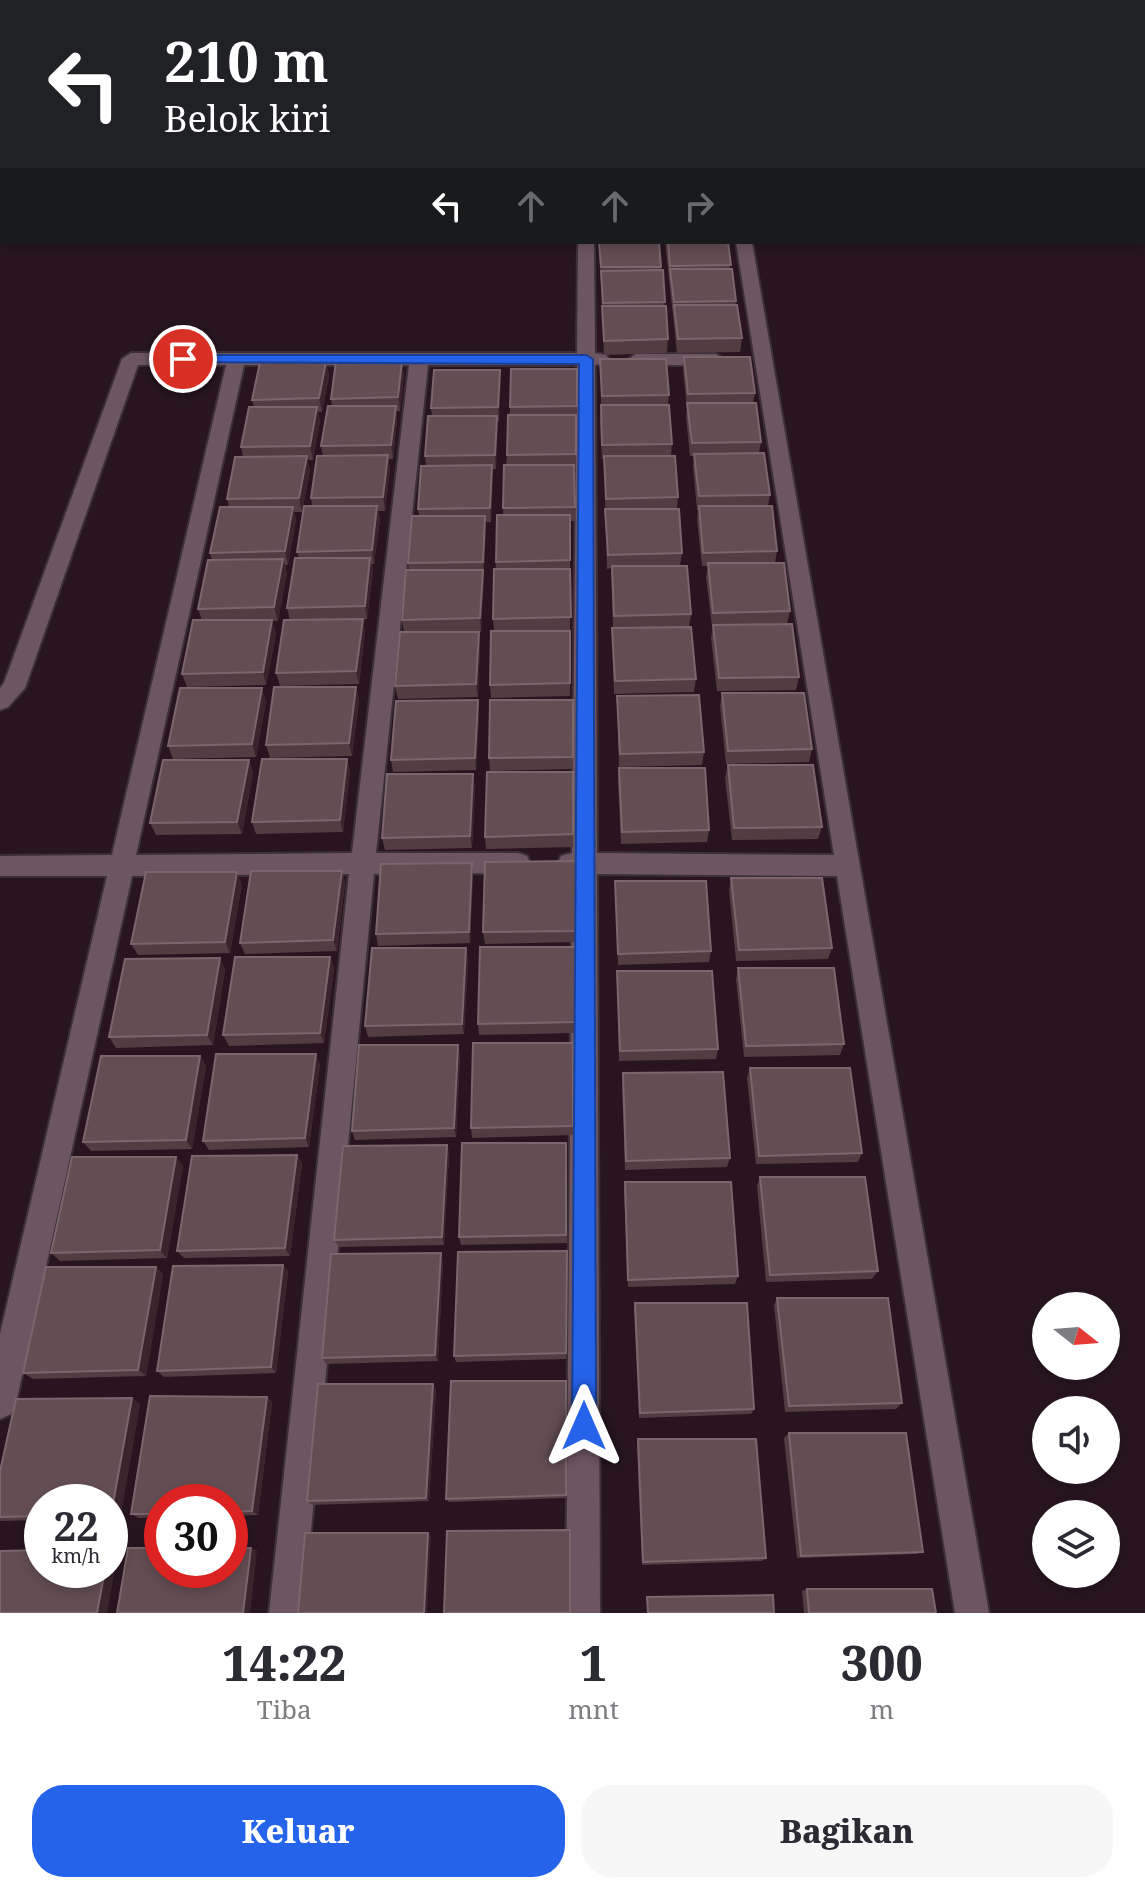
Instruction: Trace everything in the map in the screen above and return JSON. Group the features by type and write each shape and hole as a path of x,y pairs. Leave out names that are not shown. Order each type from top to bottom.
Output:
{"street":[{"path":"583,1613 586,244"},
{"path":"744,244 749,360 848,866 972,1613"},
{"path":"0,701 14,688 131,359 749,360"},
{"path":"0,1403 236,359"},
{"path":"286,1613 363,862 419,360"},
{"path":"0,866 363,862 848,866"}],"building":[{"path":"599,244 659,244 661,267 601,267"},
{"path":"668,244 728,244 731,265 670,266"},
{"path":"670,269 732,269 736,301 674,302"},
{"path":"663,270 665,302 603,303 601,271"},
{"path":"674,305 737,305 742,338 678,339"},
{"path":"602,306 666,306 668,339 604,341"},
{"path":"684,357 750,357 755,393 688,394"},
{"path":"600,359 666,359 669,395 602,396"},
{"path":"336,361 402,361 398,397 331,399"},
{"path":"260,362 326,362 319,398 252,400"},
{"path":"511,369 577,369 577,406 510,407"},
{"path":"434,370 500,370 498,407 431,408"},
{"path":"687,403 756,403 761,442 692,443"},
{"path":"601,405 669,405 672,444 602,445"},
{"path":"328,406 396,406 391,445 321,446"},
{"path":"249,407 317,407 310,446 241,447"},
{"path":"508,415 576,415 576,454 507,455"},
{"path":"428,416 497,416 495,455 425,456"},
{"path":"764,453 770,495 699,496 694,454"},
{"path":"388,455 383,497 311,498 317,456"},
{"path":"307,456 299,498 227,499 235,457"},
{"path":"604,456 675,456 678,497 606,499"},
{"path":"492,465 490,508 418,509 421,466"},
{"path":"504,465 574,465 575,507 503,508"},
{"path":"304,506 377,506 372,550 297,552"},
{"path":"699,506 772,506 777,551 703,553"},
{"path":"220,507 293,507 285,551 210,553"},
{"path":"605,509 679,509 682,553 608,555"},
{"path":"497,515 570,515 570,560 496,562"},
{"path":"412,516 485,516 483,562 408,563"},
{"path":"295,558 370,558 365,606 287,608"},
{"path":"283,559 274,607 198,609 208,560"},
{"path":"708,563 784,563 790,611 713,613"},
{"path":"612,566 687,566 691,614 614,616"},
{"path":"494,569 570,569 571,617 493,619"},
{"path":"406,570 483,570 480,618 402,620"},
{"path":"363,619 356,671 276,673 284,620"},
{"path":"193,620 272,620 263,672 182,674"},
{"path":"792,624 799,677 719,678 713,625"},
{"path":"691,627 696,679 615,681 612,628"},
{"path":"491,631 570,631 570,683 490,685"},
{"path":"400,632 479,632 476,684 395,686"},
{"path":"274,687 356,687 349,743 266,745"},
{"path":"180,688 262,688 252,744 168,746"},
{"path":"722,693 804,693 812,749 728,751"},
{"path":"699,695 704,752 620,754 617,696"},
{"path":"478,700 475,758 391,760 396,701"},
{"path":"490,700 573,700 573,757 489,758"},
{"path":"262,759 347,759 340,820 252,822"},
{"path":"163,760 249,760 237,822 150,823"},
{"path":"728,765 813,765 822,827 734,828"},
{"path":"619,768 705,768 709,830 622,832"},
{"path":"487,772 573,772 573,834 485,837"},
{"path":"387,774 473,774 470,836 382,838"},
{"path":"576,861 576,931 483,932 485,862"},
{"path":"472,863 469,932 376,934 381,864"},
{"path":"251,871 342,871 333,940 240,943"},
{"path":"146,872 237,872 225,942 131,944"},
{"path":"731,878 822,878 832,948 739,950"},
{"path":"615,881 706,881 711,951 618,954"},
{"path":"480,947 575,947 575,1022 478,1024"},
{"path":"372,948 466,948 462,1024 365,1026"},
{"path":"235,957 330,957 320,1033 223,1035"},
{"path":"220,958 207,1035 109,1037 125,959"},
{"path":"738,968 834,968 844,1044 746,1046"},
{"path":"617,971 712,971 718,1049 620,1051"},
{"path":"473,1043 573,1043 573,1126 471,1128"},
{"path":"359,1045 458,1045 454,1128 352,1131"},
{"path":"216,1054 316,1054 305,1138 203,1141"},
{"path":"101,1056 200,1056 186,1140 83,1142"},
{"path":"750,1068 850,1068 862,1153 759,1156"},
{"path":"723,1072 730,1158 626,1161 623,1073"},
{"path":"462,1143 566,1143 566,1235 459,1237"},
{"path":"447,1145 442,1237 334,1240 343,1146"},
{"path":"297,1155 285,1248 177,1251 192,1156"},
{"path":"72,1157 176,1157 160,1250 51,1253"},
{"path":"760,1177 865,1177 878,1271 770,1275"},
{"path":"625,1182 731,1182 738,1276 628,1280"},
{"path":"567,1251 566,1353 454,1356 458,1252"},
{"path":"441,1253 435,1355 322,1358 331,1254"},
{"path":"283,1265 271,1367 157,1371 173,1266"},
{"path":"46,1267 156,1267 138,1370 23,1373"},
{"path":"777,1298 888,1298 902,1403 789,1406"},
{"path":"635,1303 747,1303 754,1409 640,1413"},
{"path":"451,1381 566,1381 566,1495 446,1499"},
{"path":"318,1384 433,1384 426,1498 307,1501"},
{"path":"150,1396 267,1397 252,1511 248,1511 248,1484 144,1484 144,1514 131,1514"},
{"path":"132,1398 117,1484 24,1484 24,1516 0,1517 0,1471 16,1399"},
{"path":"789,1433 906,1433 923,1552 801,1556"},
{"path":"638,1439 756,1439 766,1558 643,1562"},
{"path":"570,1530 570,1613 444,1613 447,1531"},
{"path":"305,1533 428,1533 424,1613 298,1613"},
{"path":"128,1548 144,1548 144,1588 246,1588 243,1613 117,1613 121,1588 128,1588"},
{"path":"24,1550 24,1588 102,1588 97,1613 0,1613 0,1551"},
{"path":"807,1589 932,1589 936,1613 809,1613"},
{"path":"773,1595 774,1613 648,1613 647,1597"}],"route":[{"path":"183,359 586,359 584,1426"}]}
